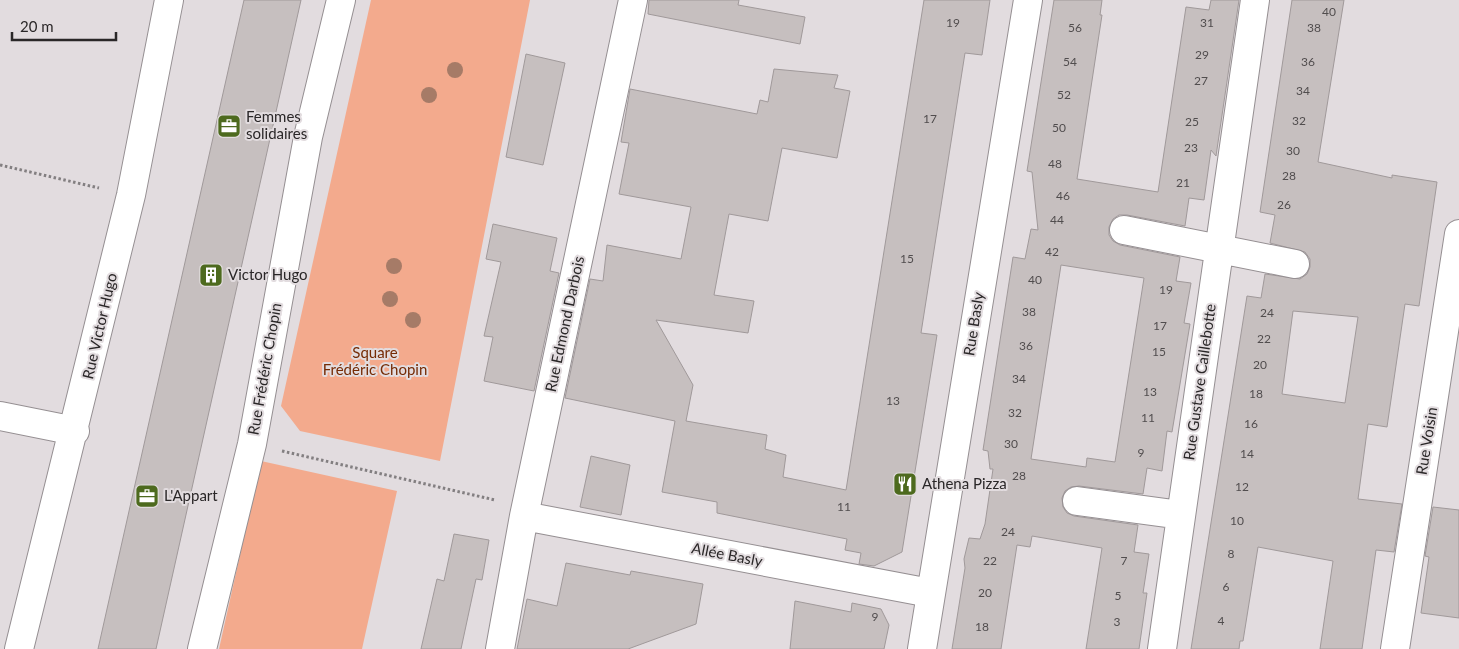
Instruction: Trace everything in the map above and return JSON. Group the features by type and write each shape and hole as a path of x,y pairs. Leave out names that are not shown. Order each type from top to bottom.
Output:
{"street":[{"name":"Rue Victor Hugo","path":"20,649 75,431 131,196 169,0"},
{"name":"Rue Frédéric Chopin","path":"202,649 252,444 308,137 342,0"},
{"name":"Rue Edmond Darbois","path":"500,649 524,516 633,0"},
{"name":"Rue Basly","path":"922,649 1028,0"},
{"name":"Rue Gustave Caillebotte","path":"1162,649 1255,0"},
{"path":"1124,230 1295,264"},
{"name":"Rue Voisin","path":"1395,649 1459,234"},
{"path":"0,416 75,431"},
{"path":"1077,500 1181,515"},
{"name":"Allée Basly","path":"524,516 930,594"}],"path":[{"path":"0,165 131,196"},
{"path":"252,444 498,500 524,516"}],"green space":[{"name":"Square Frédéric Chopin","path":"371,0 530,0 440,461 300,431 281,406"},
{"path":"261,461 397,491 362,649 219,649"}],"building":[{"name":"Victor Hugo","path":"244,0 301,0 156,649 98,649"},
{"path":"649,0 739,0 738,5 805,17 800,44 648,14"},
{"path":"924,0 990,0 982,55 965,53 921,333 937,335 902,552 874,566 859,564 861,553 845,550 847,539 717,513 717,502 662,492 675,421 565,398 590,279 603,281 607,245 681,259 691,207 619,194 629,143 621,142 630,89 757,114 760,100 768,102 774,69 838,75 834,88 850,91 837,158 782,148 768,221 729,214 714,295 754,301 748,333 656,320 693,385 686,421 767,435 765,449 786,455 783,477 846,490"},
{"path":"1054,0 1102,0 1100,15 1102,15 1077,179 1158,192 1186,7 1209,10 1211,0 1239,0 1216,156 1211,150 1204,200 1189,198 1185,226 1119,215 1113,219 1109,227 1109,235 1113,241 1120,245 1180,257 1176,281 1191,283 1184,323 1190,324 1172,432 1167,431 1162,471 1147,468 1143,494 1079,486 1071,487 1065,491 1062,498 1063,507 1067,513 1074,516 1138,525 1134,552 1149,554 1143,593 1147,593 1139,649 1086,649 1102,548 1032,536 1030,547 1017,545 1001,649 952,649 965,568 964,559 969,538 980,539 985,524 993,469 990,469 988,451 983,450 1013,257 1025,259 1031,229 1038,230 1032,172 1027,171","holes":["1061,265 1144,278 1115,462 1087,458 1086,467 1031,459"]},
{"path":"1292,0 1344,0 1318,162 1392,178 1392,175 1437,182 1419,306 1405,304 1387,427 1368,424 1358,499 1402,504 1394,552 1376,550 1362,649 1320,649 1333,561 1258,547 1243,641 1240,641 1239,649 1191,649 1247,296 1261,298 1265,274 1300,279 1307,274 1310,267 1310,259 1305,252 1270,243 1275,215 1260,212","holes":["1293,311 1358,317 1345,403 1282,394"]},
{"path":"526,54 565,63 543,165 506,157"},
{"path":"493,224 557,238 550,271 559,273 534,391 484,381 493,337 484,336 501,262 486,259"},
{"path":"591,456 630,465 621,515 580,507"},
{"path":"1433,507 1459,510 1459,618 1421,613 1429,557 1425,556"},
{"path":"454,534 489,540 482,580 476,579 461,649 421,649 437,579 444,581"},
{"path":"566,563 630,575 631,571 703,584 696,624 628,649 517,649 527,599 557,606"},
{"path":"795,601 851,612 852,603 881,609 889,625 884,649 790,649"}],"place":[{"name":"Femmes solidaires","path":"229,126"},
{"name":"Victor Hugo","path":"211,275"},
{"name":"Athena Pizza","path":"905,484"},
{"name":"L'Appart","path":"147,496"}]}
